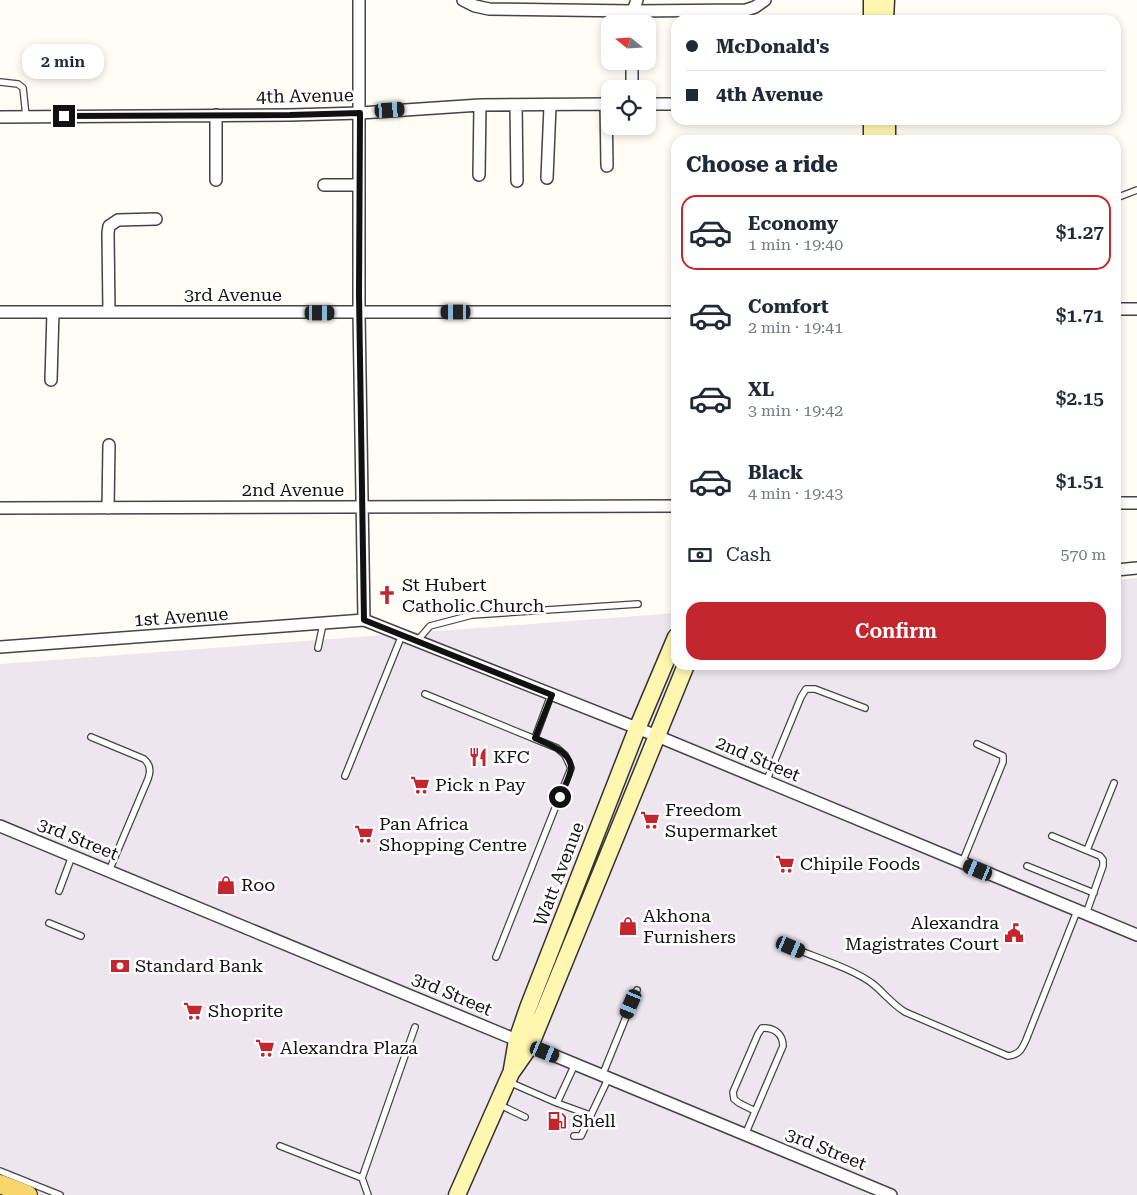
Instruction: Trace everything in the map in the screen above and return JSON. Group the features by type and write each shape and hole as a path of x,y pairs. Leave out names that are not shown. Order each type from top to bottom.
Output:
{"main road":[{"path":"0,1184 28,1195"}],"street":[{"path":"360,0 359,313 364,620"},
{"path":"463,0 475,6 489,9 521,5 635,6 746,10 755,7 765,0"},
{"path":"872,0 872,15"},
{"path":"886,0 886,15"},
{"name":"4th Avenue","path":"0,117 360,113 480,105 601,104"},
{"path":"656,104 671,104"},
{"path":"478,175 480,105"},
{"path":"516,105 517,181"},
{"path":"547,178 550,106"},
{"path":"216,115 216,180"},
{"path":"606,166 607,135"},
{"path":"324,184 359,184"},
{"path":"109,312 109,226 118,220 156,219"},
{"path":"1121,309 1137,309"},
{"name":"3rd Avenue","path":"0,312 671,312"},
{"path":"51,380 53,312"},
{"path":"108,508 109,445"},
{"path":"1121,503 1137,503"},
{"name":"2nd Avenue","path":"0,508 671,506"},
{"path":"1121,570 1137,568"},
{"name":"1st Avenue","path":"0,647 364,620"},
{"name":"2nd Street","path":"364,620 656,736 1137,935"},
{"name":"Watt Avenue","path":"524,1043 637,729 671,649"},
{"name":"Watt Avenue","path":"458,1195 684,670"},
{"name":"3rd Street","path":"0,826 891,1195"}],"lane":[{"path":"0,82 18,84 23,88 26,116"},
{"path":"1121,196 1137,190"},
{"path":"417,641 430,626 472,615 638,604"},
{"path":"318,648 323,624"},
{"path":"345,776 402,635"},
{"path":"766,782 806,689 815,689 865,708"},
{"path":"425,694 557,748 564,755 571,768 496,957"},
{"path":"535,738 552,695"},
{"path":"91,737 144,759 150,767 150,774 109,871"},
{"path":"962,863 1003,762 1003,756 977,744"},
{"path":"1087,850 1114,783"},
{"path":"791,947 854,973 872,984 895,1006 905,1012 1008,1056 1015,1055 1026,1040 1082,912 1094,893 1103,866 1103,860 1100,856 1052,836"},
{"path":"59,892 72,856"},
{"path":"1027,866 1094,893"},
{"path":"49,922 80,936"},
{"path":"574,1136 581,1136 637,990"},
{"path":"368,1195 362,1178 415,1027"},
{"path":"745,1135 783,1046 783,1038 779,1033 767,1028 762,1028 758,1034 734,1092 734,1099 755,1111"},
{"path":"557,1103 574,1064"},
{"path":"509,1078 557,1103 590,1115"},
{"path":"498,1104 525,1117"},
{"path":"280,1146 362,1178"},
{"path":"0,1171 60,1195"}],"shaded area":[{"path":"1137,578 1137,1195 0,1195 0,664 671,613 671,670 1121,670 1121,580"}],"place":[{"name":"St Hubert Catholic Church","path":"387,595"},
{"name":"KFC","path":"478,757"},
{"name":"Pick n Pay","path":"420,785"},
{"name":"Freedom Supermarket","path":"650,820"},
{"name":"Pan Africa Shopping Centre","path":"364,834"},
{"name":"Chipile Foods","path":"785,864"},
{"name":"Roo","path":"226,885"},
{"name":"Akhona Furnishers","path":"628,926"},
{"name":"Alexandra Magistrates Court","path":"1014,933"},
{"name":"Standard Bank","path":"120,966"},
{"name":"Shoprite","path":"193,1011"},
{"name":"Alexandra Plaza","path":"265,1048"},
{"name":"Shell","path":"557,1121"}],"route":[{"path":"64,116 360,113 359,294 364,620 552,695 535,738 557,748 569,762 571,768 560,797"}]}
